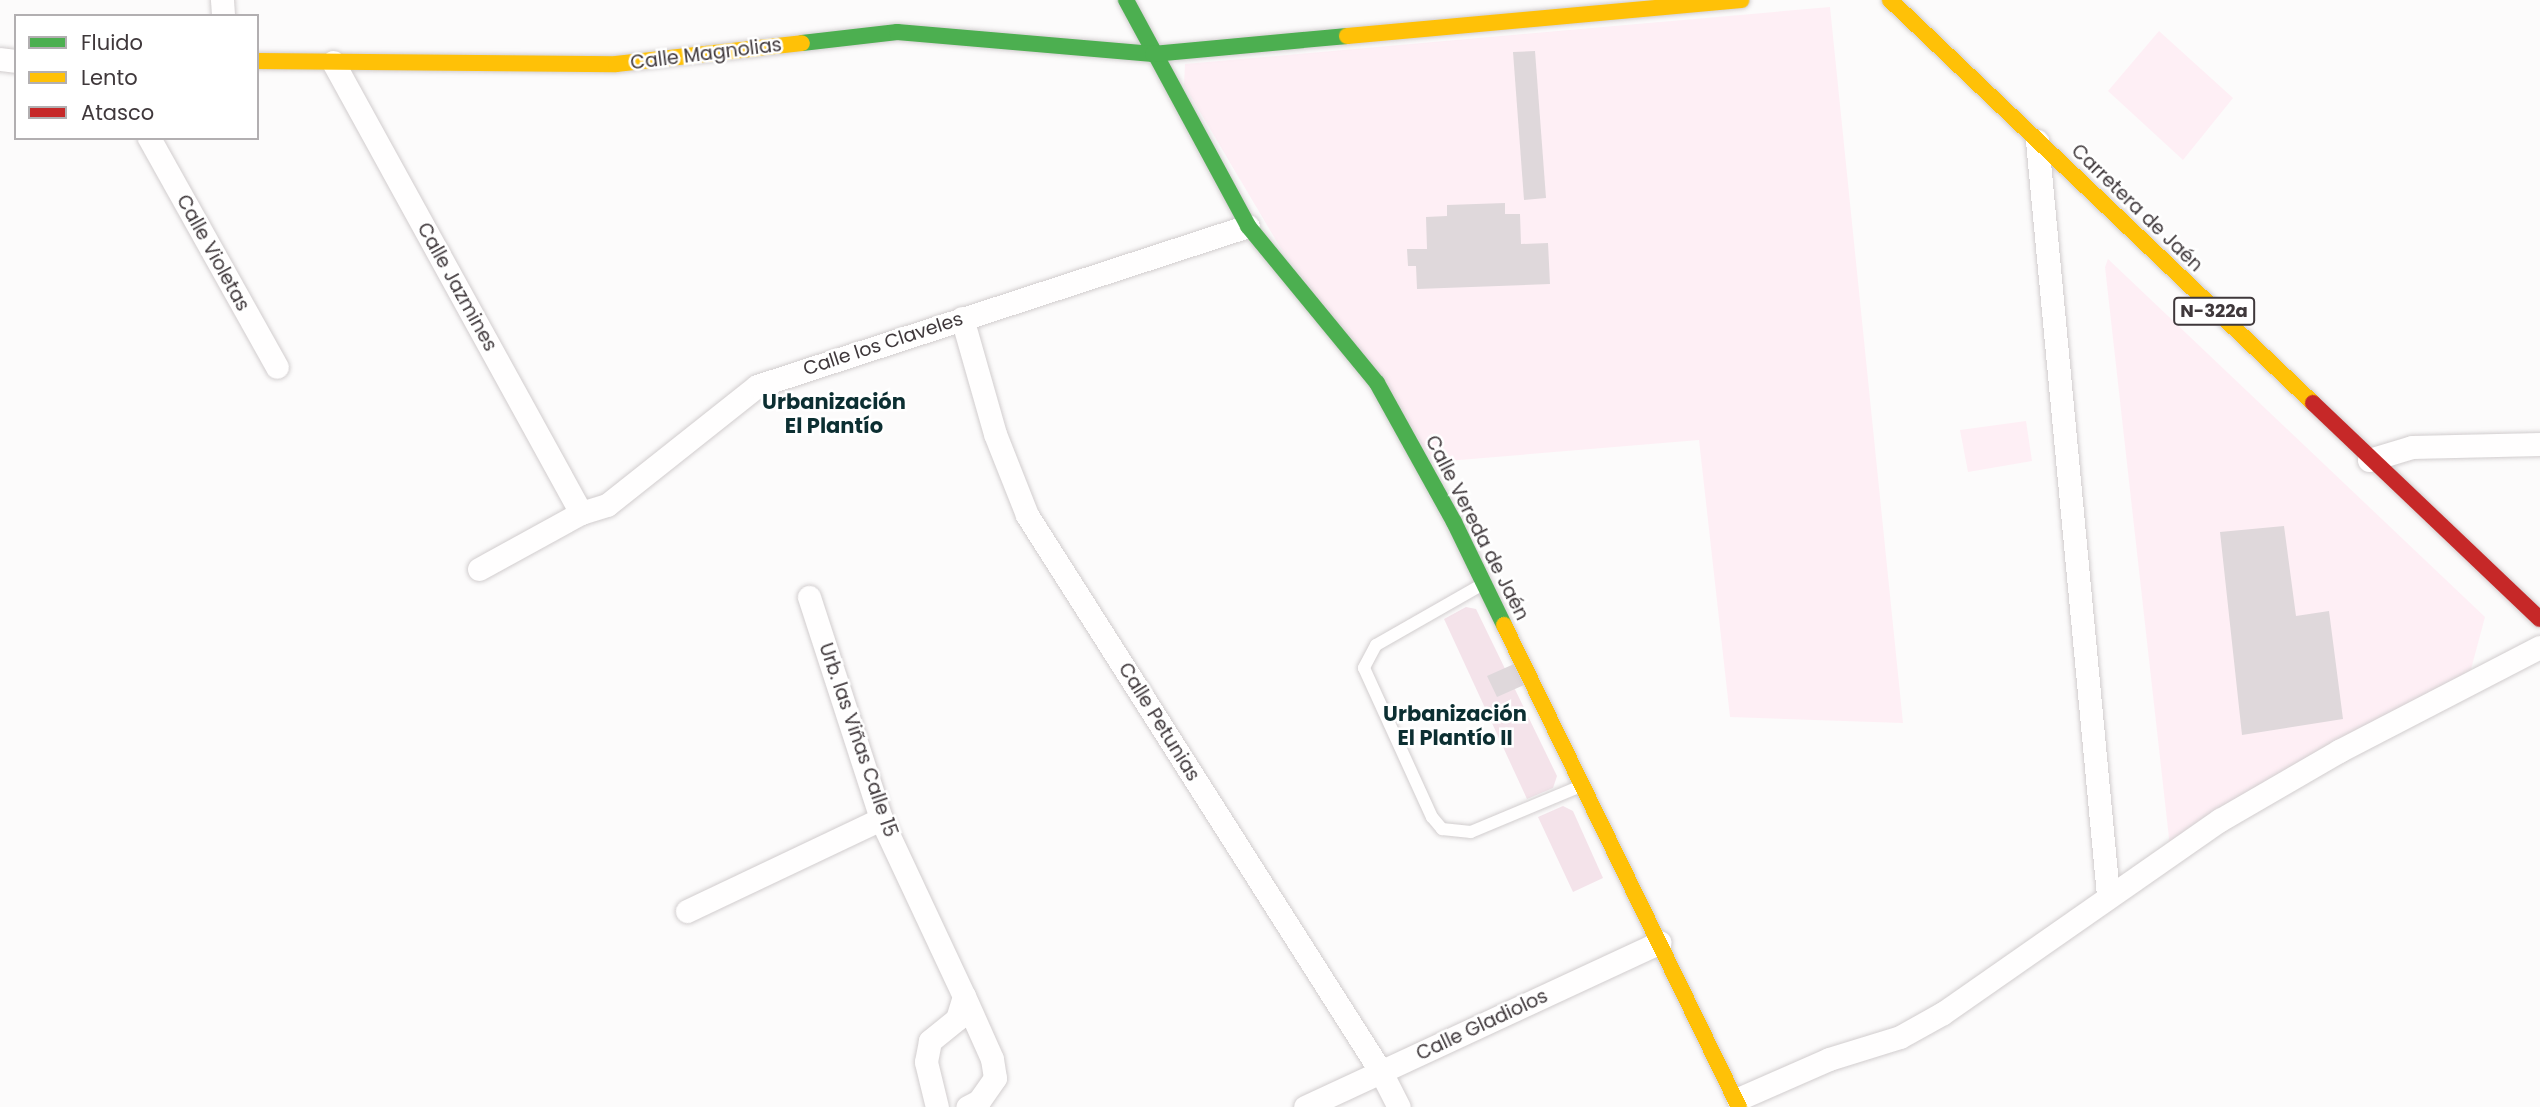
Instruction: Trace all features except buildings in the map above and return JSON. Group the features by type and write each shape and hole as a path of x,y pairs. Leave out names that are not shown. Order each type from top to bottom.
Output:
{"main road":[{"name":"Calle Vereda de Jaén","path":"1126,0 1248,226 1377,383 1483,583 1738,1103"},
{"name":"Calle Magnolias","path":"259,61 616,64 897,32 1153,54 1741,0"},
{"name":"Carretera de Jaén","path":"1890,0 2369,460 2540,619"}],"street":[{"name":"Calle Jazmines","path":"333,62 581,513"},
{"name":"Calle Violetas","path":"150,140 276,367"},
{"path":"2037,141 2109,895"},
{"name":"Calle los Claveles","path":"479,569 581,513 607,505 757,386 1248,226"},
{"name":"Calle Petunias","path":"962,318 995,433 1027,515 1381,1072 1399,1107"},
{"path":"2369,460 2412,447 2540,443"},
{"name":"Urb. las Viñas Calle 15","path":"810,597 881,819 992,1059 995,1078 979,1101 968,1107"},
{"path":"1738,1103 1829,1059 1900,1037 1943,1013 2220,820 2339,751 2540,647"},
{"path":"687,911 881,819"},
{"name":"Calle Gladiolos","path":"1305,1107 1660,942"},
{"path":"937,1107 926,1062 930,1041 957,1019 964,996"}],"lane":[{"path":"1483,583 1376,645 1364,668 1432,817 1442,829 1471,832 1583,785"}],"shaded area":[{"path":"1830,7 1903,723 1730,717 1699,440 1435,462 1280,247 1184,85 1185,64"},
{"path":"2159,31 2233,98 2183,160 2108,91"},
{"path":"2108,259 2485,617 2470,673 2170,847 2105,267"},
{"path":"2026,421 2032,461 1968,472 1960,430"},
{"path":"1466,607 1476,609 1557,776 1553,788 1527,799 1444,619"},
{"path":"1563,806 1573,811 1603,878 1573,892 1538,817"}],"traffic: fast":[{"path":"1126,0 1248,226 1377,383 1454,522 1504,625"},
{"path":"802,43 897,32 1153,54 1347,36"}],"traffic: slow":[{"path":"1347,36 1741,0"},
{"path":"1890,0 2313,403"},
{"path":"259,61 616,64 802,43"},
{"path":"1504,625 1739,1107"}],"traffic: jam":[{"path":"2313,403 2540,619"}],"district":[{"name":"Urbanización El Plantío","path":"834,414"},
{"name":"Urbanización El Plantío II","path":"1455,726"}]}
